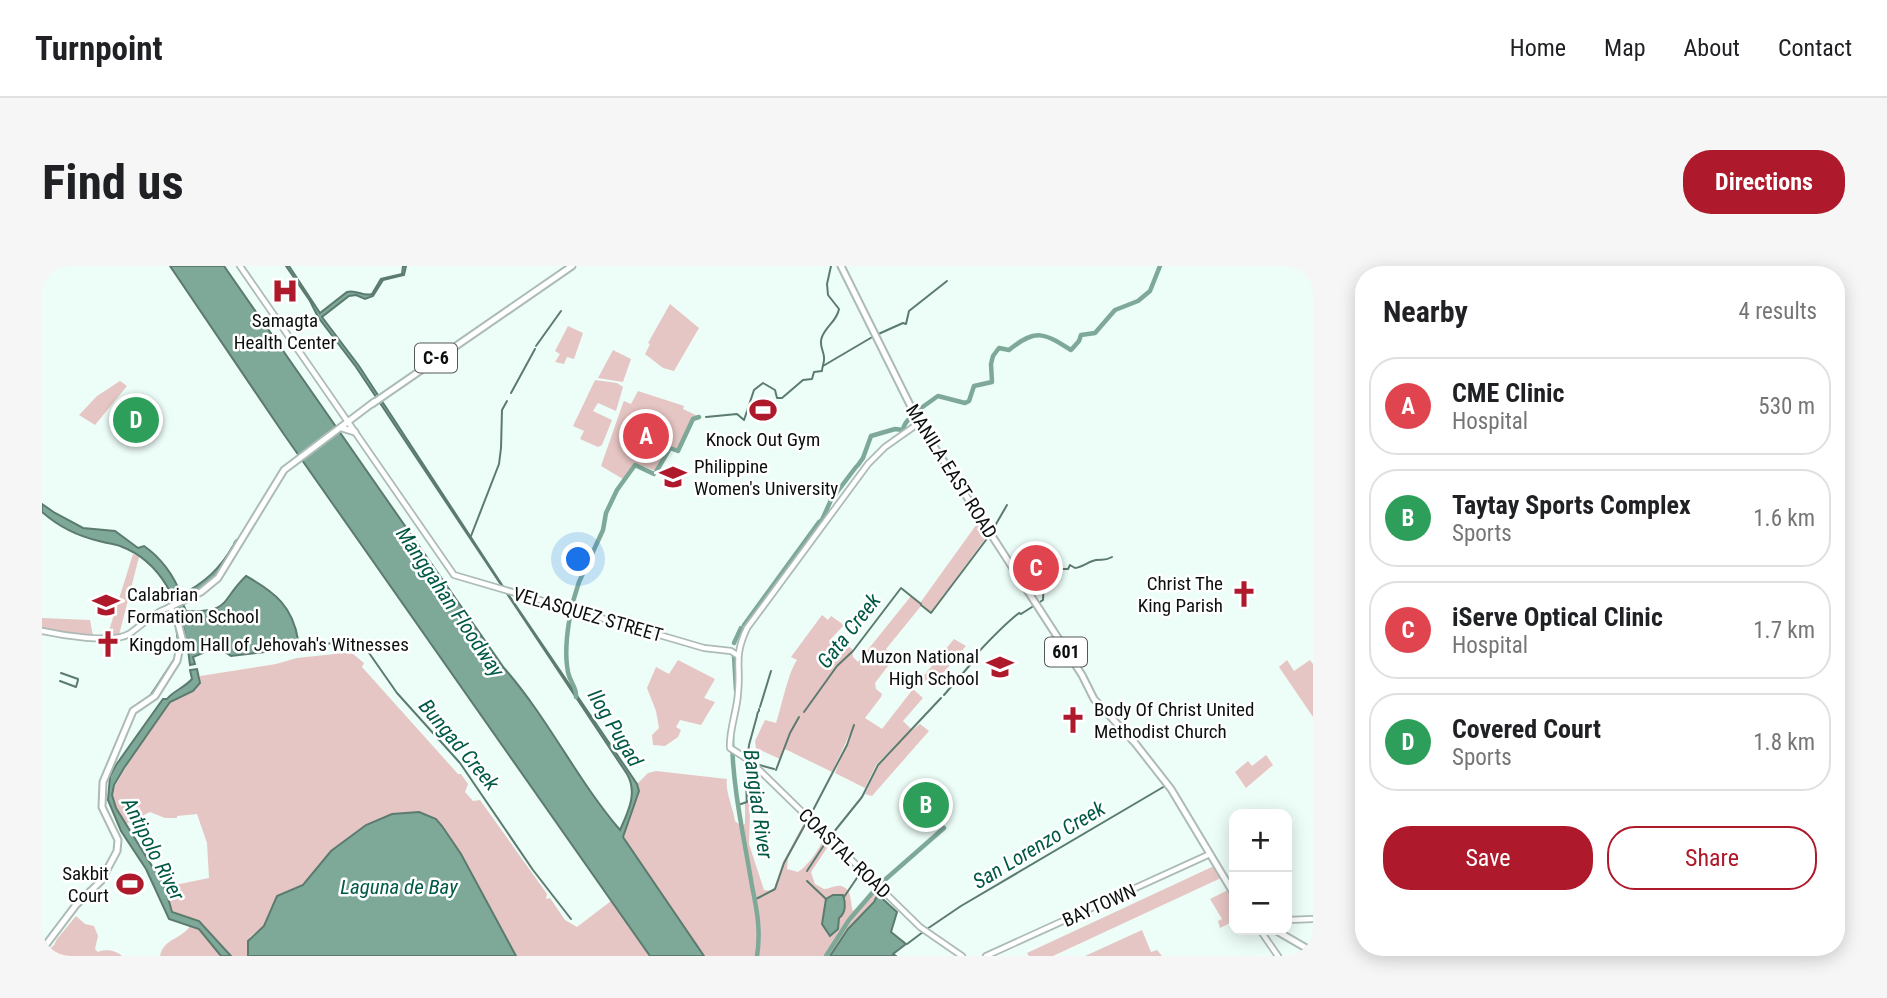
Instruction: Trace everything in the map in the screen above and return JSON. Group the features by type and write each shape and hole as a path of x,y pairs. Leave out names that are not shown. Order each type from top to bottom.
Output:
{"main road":[{"path":"240,266 355,432"},
{"name":"C-6","path":"172,608 207,588 218,578 278,477 346,422 572,266"},
{"name":"MANILA EAST ROAD","path":"841,268 919,424 990,534 1026,584 1024,587 1081,673 1094,699 1155,768 1199,834"},
{"path":"737,657 747,628 868,464 886,447 919,424"},
{"name":"VELASQUEZ STREET","path":"355,432 454,575 684,643 710,650 731,651 737,657"},
{"path":"42,631 118,638 127,635 152,615 172,608 182,638 177,661 153,697 134,710 103,782 102,807 118,840 117,851 101,881 76,905 42,950"},
{"path":"722,651 739,645"},
{"name":"COASTAL ROAD","path":"737,657 738,693 730,733 730,748 749,760 920,927 962,956"},
{"path":"1199,834 1218,863 1217,866"},
{"name":"601","path":"1199,834 1229,886"},
{"name":"BAYTOWN","path":"987,956 1210,854"},
{"path":"1292,920 1313,919"},
{"path":"1263,935 1278,956"},
{"path":"1288,935 1313,951"}],"shaded area":[{"path":"670,304 699,328 674,371 663,368 645,354 650,344 648,343"},
{"path":"568,326 583,333 574,359 567,357 564,364 555,362 560,354 555,351"},
{"path":"613,350 631,359 623,382 598,378"},
{"path":"595,380 617,383 623,387 616,411 598,403 593,411 612,420 602,445 598,447 580,439 584,431 573,426"},
{"path":"120,381 127,386 95,425 79,415 97,396"},
{"path":"638,391 684,406 683,409 698,416 692,419 678,449 669,447 656,471 634,463 623,479 601,466 623,403 624,401 631,404"},
{"path":"979,521 988,535 931,612 921,606 886,649 894,658 875,683 876,689 882,694 865,718 882,729 913,689 923,698 903,721 911,729 876,765 865,788 835,773 854,725 832,772 787,750 783,749 780,759 756,748 755,741 765,720 776,723 797,660 791,657 822,615 828,620 831,616 844,625 829,641 838,648 844,642 852,649 853,657 858,662 911,596 920,603"},
{"path":"133,554 139,557 119,635 107,637"},
{"path":"42,618 90,620 93,636 42,629"},
{"path":"954,639 966,646 932,686 922,678"},
{"path":"353,654 364,663 362,667 458,774 461,774 468,784 465,792 473,801 480,800 547,894 546,899 550,898 565,920 577,927 611,901 650,956 516,956 461,854 436,819 419,812 392,814 366,825 331,851 303,885 277,896 264,926 250,937 248,956 231,956 199,921 172,912 165,887 209,878 207,843 197,814 165,818 150,812 126,824 117,810 112,798 114,788 147,733 169,703 200,683 200,676 297,658"},
{"path":"678,660 715,679 704,698 715,702 701,725 680,720 676,727 681,730 678,737 665,746 653,745 652,735 659,728 647,688 656,667 669,674"},
{"path":"1287,660 1294,671 1310,660 1313,664 1313,717 1279,667"},
{"path":"920,724 929,731 872,796 865,794 879,765 904,737"},
{"path":"1266,755 1273,765 1246,788 1235,772 1248,761 1252,766"},
{"path":"656,771 727,779 735,821 741,826 745,824 745,779 751,777 749,844 764,890 772,891 774,888 783,862 804,823 806,825 788,858 787,869 798,872 802,869 822,842 827,848 811,872 815,884 824,889 839,886 848,890 853,911 873,891 876,898 848,929 830,956 704,956 623,837 639,791 637,784 648,773","holes":["843,895 837,930 830,936 822,924 825,902 828,897"]},
{"path":"935,780 943,790 942,822 927,829 918,824 915,812 909,812 909,798 915,797 918,783"},
{"path":"1214,866 1221,878 1053,956 1029,956 1027,953"},
{"path":"1228,890 1229,924 1220,928 1218,921 1222,919 1210,899"},
{"path":"76,916 85,924 94,926 98,936 95,949 98,952 117,952 122,956 42,956"},
{"path":"191,924 199,929 221,956 160,956 165,946 184,933"},
{"path":"1142,930 1151,952 1157,950 1162,956 1085,956"}],"water":[{"name":"Manggahan Floodway","path":"170,266 224,266 504,668 535,707 604,811 620,830 632,795 627,774 286,266 289,266 320,313 347,292 372,294 381,279 402,274 403,266 406,266 404,275 383,280 373,296 365,299 356,295 349,296 322,317 359,366 506,591 637,784 639,791 623,837 704,956 650,956 283,433"},
{"path":"42,504 83,528 115,531 138,548 144,546 166,567 181,595 211,575 233,546 235,547 210,583 183,604 186,611 211,610 218,607 246,576 266,588 287,609 296,628 298,640 292,645 298,645 298,648 231,656 216,646 202,648 203,653 193,657 195,664 190,665 179,612 162,579 151,566 137,554 120,546 83,536 62,526 42,512"},
{"path":"197,669 200,683 193,691 170,702 124,768 114,785 112,795 116,808 165,887 172,912 199,921 231,956 221,956 199,929 169,919 146,869 121,831 108,800 110,776 116,765 163,699 167,699 189,682 192,679 190,670"},
{"name":"Laguna de Bay","path":"419,812 436,819 461,854 516,956 248,956 248,941 264,926 277,896 303,885 331,851 366,825 392,814"},
{"path":"874,891 897,912 891,932 906,944 893,954 896,956 830,956 848,929 874,902 877,896"},
{"path":"833,895 843,895 845,908 839,918 838,929 830,936 822,924 826,899"}],"waterway":[{"name":"Ilog Pugad","path":"706,417 737,414 744,420 754,390 763,383 775,390 777,398 782,398 803,380 812,379 814,372 822,371 824,357 821,340 839,309 828,295 827,284 831,266"},
{"name":"Bangiad River","path":"858,465 871,436 895,429 903,430 912,416 938,396 965,403 969,401 974,386 992,382 991,364 999,348 1009,350 1026,338 1040,335 1071,350 1081,335 1095,333 1115,310 1138,301 1150,291 1160,266"},
{"name":"Ilog Pugad","path":"823,366 874,336 906,324 909,311 947,281"},
{"path":"536,346 561,311"},
{"path":"511,393 535,349"},
{"path":"471,536 499,464 502,410 507,401"},
{"name":"Ilog Pugad","path":"571,608 617,490 635,465 654,474 670,448 678,451 693,419 699,417"},
{"path":"628,436 634,444 633,446 627,444 626,440 622,441 628,436"},
{"name":"Bangiad River","path":"744,625 822,520 831,500 856,467"},
{"name":"Gata Creek","path":"992,531 1007,505"},
{"name":"Gata Creek","path":"921,605 931,613 989,536"},
{"path":"944,695 970,665 971,660 1000,630 1019,613 1043,600 1044,578 1056,569 1068,569 1070,565 1075,568 1112,557"},
{"name":"Gata Creek","path":"804,712 837,666 853,651 901,588 921,604"},
{"path":"167,611 176,626 178,642"},
{"name":"Ilog Pugad","path":"571,611 566,657 576,697"},
{"name":"Bangiad River","path":"734,643 741,628"},
{"name":"Bungad Creek","path":"298,647 360,640 397,693 460,763 533,870 571,919"},
{"name":"Bangiad River","path":"734,656 736,690"},
{"path":"150,696 175,658"},
{"path":"760,707 771,671"},
{"path":"61,673 78,679"},
{"path":"60,681 76,687 78,680"},
{"path":"825,843 862,797 878,765 941,698"},
{"path":"749,745 757,716"},
{"name":"Gata Creek","path":"776,770 799,717"},
{"path":"810,816 847,745 854,725"},
{"name":"Bangiad River","path":"732,736 736,793 758,921 757,956"},
{"path":"747,756 749,746"},
{"name":"Gata Creek","path":"756,764 774,769"},
{"name":"Gata Creek","path":"738,805 747,802 746,769 747,766 752,767"},
{"name":"San Lorenzo Creek","path":"927,929 961,906 1165,786"},
{"path":"756,899 775,889 784,863 807,821"},
{"path":"826,956 849,920 879,885 944,828"},
{"path":"807,871 824,845"},
{"path":"844,897 861,872"},
{"path":"807,881 826,899"},
{"name":"San Lorenzo Creek","path":"907,944 923,932"}],"place":[{"name":"Samagta Health Center","path":"285,291"},
{"name":"Knock Out Gym","path":"763,410"},
{"name":"Covered Court","path":"136,420"},
{"name":"CME Clinic","path":"646,436"},
{"name":"Philippine Women's University","path":"673,477"},
{"name":"iServe Optical Clinic","path":"1036,568"},
{"name":"Christ The King Parish","path":"1244,594"},
{"name":"Calabrian Formation School","path":"106,605"},
{"name":"Kingdom Hall of Jehovah's Witnesses","path":"108,644"},
{"name":"Muzon National High School","path":"1000,667"},
{"name":"Body Of Christ United Methodist Church","path":"1073,720"},
{"name":"Taytay Sports Complex","path":"926,805"},
{"name":"Sakbit Court","path":"130,884"}],"water label":[{"name":"Antipolo River","path":"153,849"}]}
